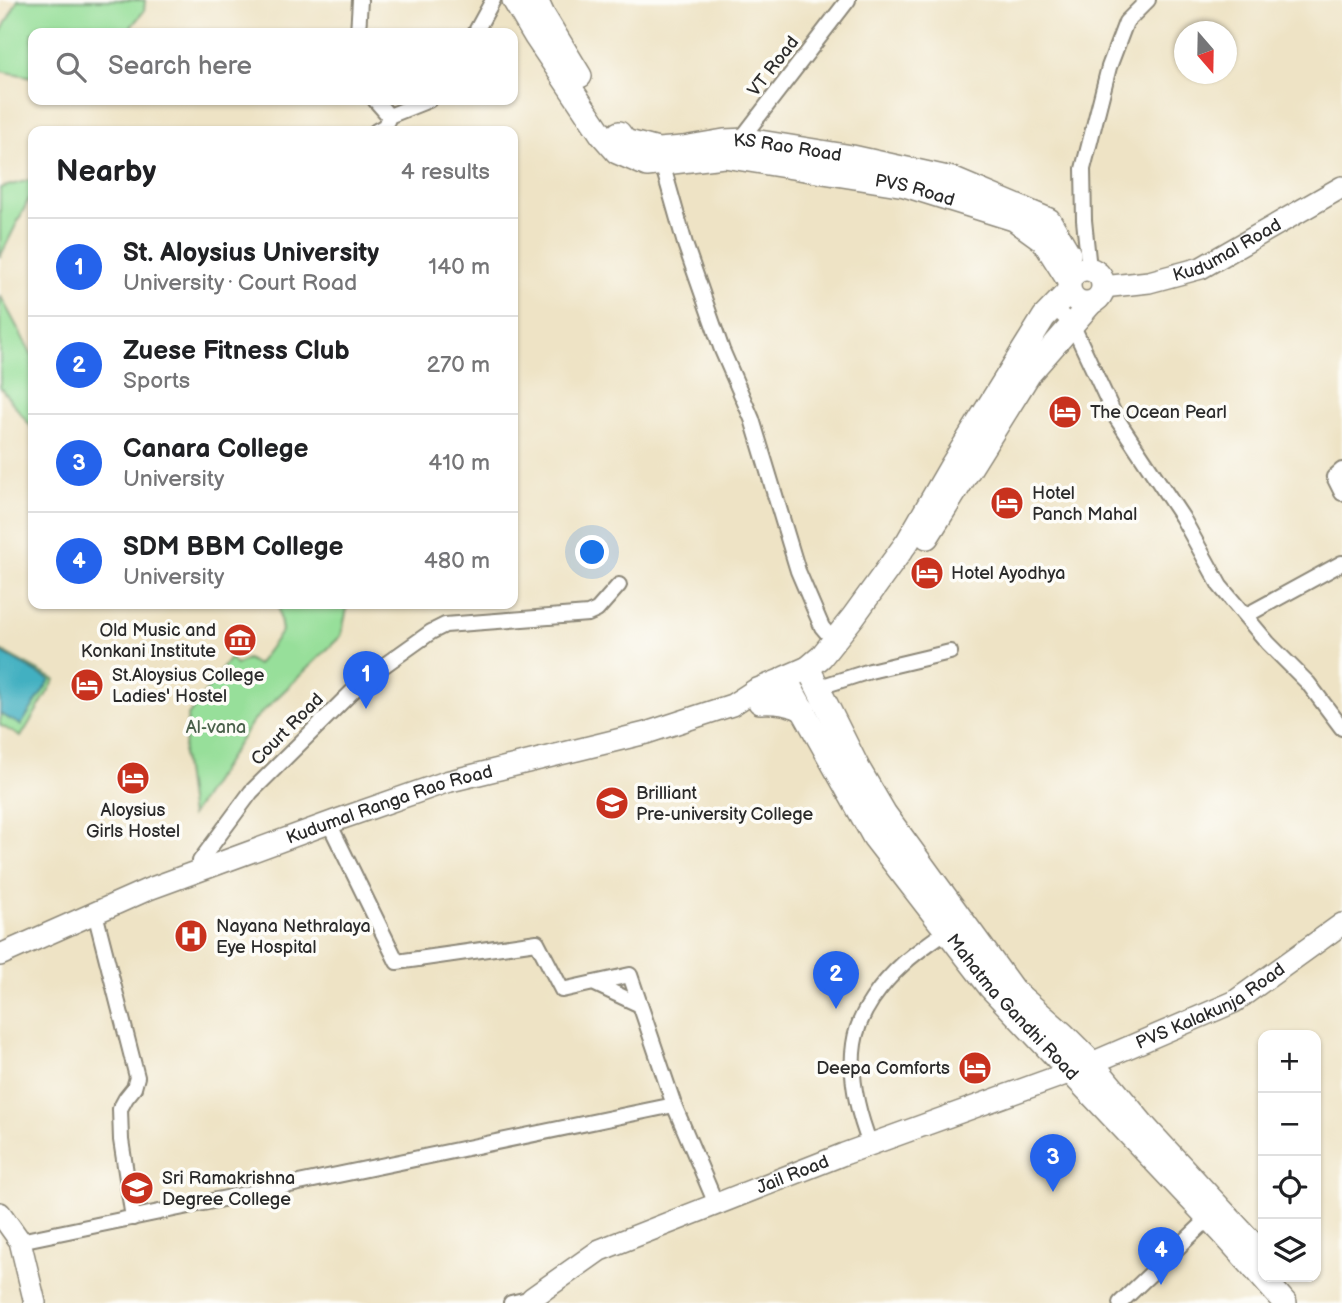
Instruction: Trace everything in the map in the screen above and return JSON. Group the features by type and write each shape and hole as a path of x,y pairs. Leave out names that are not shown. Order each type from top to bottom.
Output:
{"main road":[{"path":"514,0 602,135 617,152 655,164"},
{"name":"KS Rao Road","path":"536,0 602,112 625,141 659,150 735,149"},
{"name":"PVS Road","path":"655,164 724,156 735,149 905,185 1014,219 1043,240 1079,287"},
{"path":"812,688 821,657 833,640 854,627 903,575 1029,374 1072,324 1079,287"},
{"path":"760,702 779,701 792,705 812,688 908,541 1044,317 1079,287"},
{"name":"Mahatma Gandhi Road","path":"812,688 835,769 874,837 990,987 1145,1128 1258,1250"},
{"name":"Mahatma Gandhi Road","path":"812,688 885,814 1013,990 1063,1034 1081,1067 1285,1303"},
{"path":"1285,1282 1302,1303"}],"street":[{"path":"358,28 360,0"},
{"path":"478,28 494,0"},
{"name":"VT Road","path":"735,149 848,0"},
{"path":"1079,287 1084,220 1083,169 1109,67 1126,22 1148,0"},
{"path":"379,105 389,116"},
{"path":"385,126 389,116 416,105"},
{"path":"655,164 722,350 751,419 797,572 821,627 833,640"},
{"name":"Kudumal Road","path":"1079,287 1149,282 1201,268 1342,187"},
{"path":"1072,324 1115,416 1182,517 1220,586 1268,643 1308,683 1342,728"},
{"path":"1342,470 1334,477 1342,493"},
{"path":"1245,616 1342,563"},
{"name":"Court Road","path":"191,868 200,860 251,792 365,679 431,632 445,625 588,614 597,610 619,585"},
{"path":"812,688 950,652"},
{"name":"Kudumal Ranga Rao Road","path":"0,955 191,868 446,782 646,733 732,705 755,690 812,688"},
{"path":"732,705 760,702"},
{"path":"329,823 397,962 537,942 562,990 631,975 674,1105 716,1204"},
{"path":"95,913 137,1077 134,1088 120,1110 121,1140 133,1217"},
{"name":"PVS Kalakunja Road","path":"1081,1067 1234,1002 1342,924"},
{"path":"870,1144 854,1088 854,1044 859,1024 876,993 904,962 947,930"},
{"path":"593,983 640,1005"},
{"name":"Jail Road","path":"530,1300 600,1250 870,1144 1081,1067"},
{"path":"19,1241 674,1105"},
{"path":"0,1213 19,1241 35,1303"},
{"path":"1120,1303 1209,1218"},
{"path":"511,1303 530,1300"}],"green space":[{"path":"18,0 145,0 144,11 130,28 28,28 28,76 0,71 0,34"},
{"path":"28,180 28,201 0,257 0,188"},
{"path":"0,295 28,348 28,423 0,387"},
{"name":"Al-vana","path":"279,609 347,609 341,636 253,721 191,816 183,755 188,716 230,658 236,665 247,659 257,665 282,631"},
{"path":"0,650 55,680 21,737 0,725"}],"water":[{"path":"0,652 50,680 21,725 0,714"}],"place":[{"name":"The Ocean Pearl","path":"1065,412"},
{"name":"Hotel Panch Mahal","path":"1007,503"},
{"name":"Hotel Ayodhya","path":"927,573"},
{"name":"Old Music and Konkani Institute","path":"240,640"},
{"name":"St.Aloysius College Ladies' Hostel","path":"87,685"},
{"name":"St. Aloysius University","path":"366,709"},
{"name":"Aloysius Girls Hostel","path":"133,778"},
{"name":"Brilliant Pre-university College","path":"612,803"},
{"name":"Nayana Nethralaya Eye Hospital","path":"191,936"},
{"name":"Zuese Fitness Club","path":"836,1009"},
{"name":"Deepa Comforts","path":"975,1068"},
{"name":"Sri Ramakrishna Degree College","path":"137,1188"},
{"name":"Canara College","path":"1053,1192"},
{"name":"SDM BBM College","path":"1161,1285"}]}
